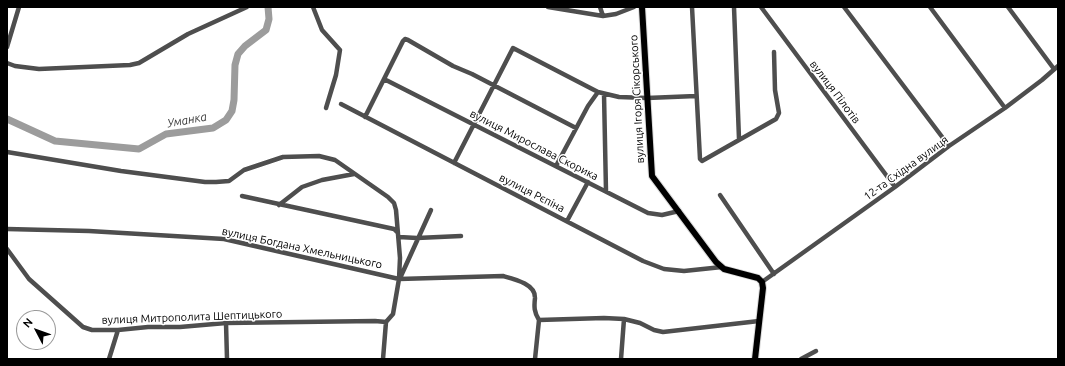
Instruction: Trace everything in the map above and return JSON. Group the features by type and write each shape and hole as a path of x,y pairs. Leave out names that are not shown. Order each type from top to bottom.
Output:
{"main road":[{"name":"вулиця Ігоря Сікорського","path":"642,7 652,176 716,262 722,267"},
{"path":"722,267 758,278 762,282 763,288 755,359"}],"street":[{"path":"7,63 15,66 39,69 130,65 139,63 188,34 247,7"},
{"path":"313,7 322,30 340,50 336,75 326,108"},
{"path":"552,7 603,16 616,14 634,7"},
{"path":"600,7 603,16"},
{"path":"692,7 700,160 705,160 776,119 779,113 775,90 774,52"},
{"path":"734,7 739,139"},
{"name":"вулиця Пілотів","path":"761,7 895,187"},
{"path":"844,7 949,146"},
{"path":"930,7 1005,108"},
{"path":"1008,7 1056,67"},
{"path":"7,47 19,9"},
{"path":"365,116 405,39 453,66 472,74 576,128"},
{"path":"454,163 513,48 604,94 619,97 647,98 696,96"},
{"name":"12-та Східна вулиця","path":"762,282 895,187 949,146 1005,108 1042,80 1056,67"},
{"name":"вулиця Мирослава Скорика","path":"384,79 648,213 662,215 678,212"},
{"path":"556,166 588,106 598,92"},
{"path":"604,94 606,191"},
{"name":"вулиця Рєпіна","path":"340,104 643,261 664,270 684,271 722,267"},
{"path":"7,152 121,171 205,182 229,180 244,170 283,156 319,156 335,160 388,197 394,203 396,210 399,279 393,314 386,322 383,359"},
{"path":"279,205 302,187 322,180 354,174"},
{"path":"567,221 588,182"},
{"path":"720,195 774,274"},
{"path":"242,196 394,229 398,235 417,238 461,236"},
{"path":"399,279 431,210"},
{"name":"вулиця Богдана Хмельницького","path":"7,229 89,231 224,239 399,279 503,276 514,278 531,287 534,291 535,313 539,320 535,359"},
{"name":"вулиця Митрополита Шептицького","path":"7,249 29,279 83,327 92,330 180,327 226,323 386,322"},
{"path":"539,320 589,318 624,319 640,322 654,330 663,332 759,322"},
{"path":"621,359 624,319"},
{"path":"226,323 227,359"},
{"path":"109,359 118,330"},
{"path":"801,359 816,351"}],"waterway":[{"name":"Уманка","path":"7,119 55,141 139,149 166,134 213,128 226,120 232,111 234,100 235,65 238,54 245,46 266,30 269,19 268,7"}]}
